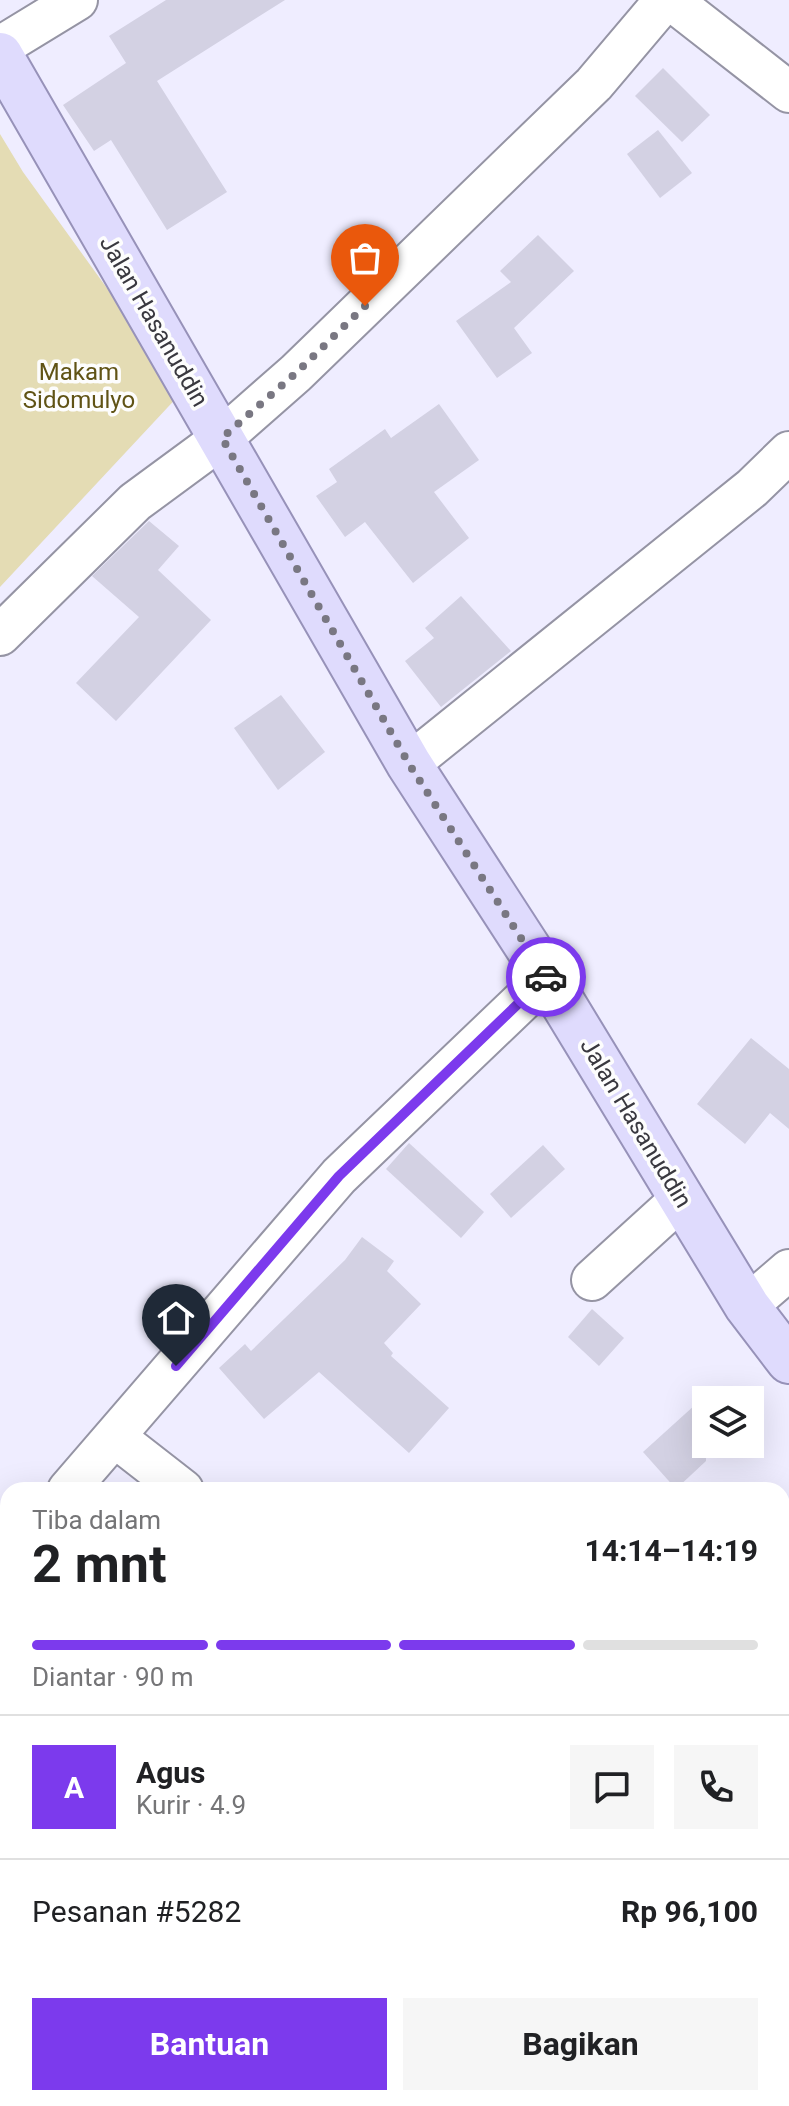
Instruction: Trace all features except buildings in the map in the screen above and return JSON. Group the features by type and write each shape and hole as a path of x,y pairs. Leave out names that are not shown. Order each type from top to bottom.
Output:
{"main road":[{"name":"Jalan Hasanuddin","path":"0,55 409,764 547,977 747,1306 789,1361"}],"street":[{"path":"0,47 77,0"},
{"path":"0,635 135,502 222,438 296,373 594,84 665,0"},
{"path":"671,0 789,92"},
{"path":"409,764 752,488 789,452"},
{"path":"75,1482 339,1176 547,977"},
{"path":"592,1280 681,1199"},
{"path":"747,1306 789,1270"},
{"path":"115,1437 173,1482"}],"green space":[{"name":"Makam Sidomulyo","path":"0,134 23,172 182,392 0,587"}],"way so far":[{"path":"365,306 296,373 222,438 409,764 546,977"}],"route":[{"path":"176,1366 339,1176 546,977"}]}
